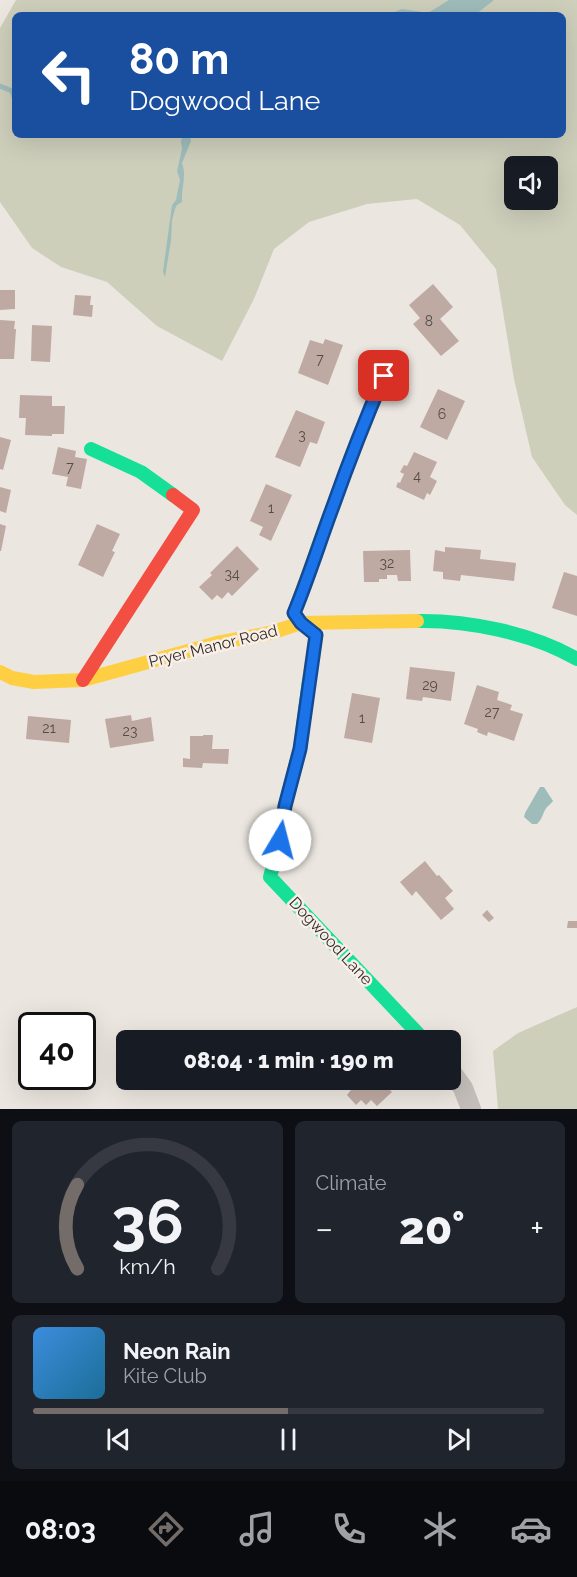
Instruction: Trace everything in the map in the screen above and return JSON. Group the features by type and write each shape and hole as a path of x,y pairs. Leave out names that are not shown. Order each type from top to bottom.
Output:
{"street":[{"path":"301,623 294,613 384,376"},
{"path":"83,680 194,510 141,472 91,449"},
{"name":"Pryer Manor Road","path":"0,672 12,678 34,682 83,680 217,643 270,633 301,623 430,621 462,624 498,630 534,640 577,659"},
{"name":"Dogwood Lane","path":"301,623 316,635 300,749 270,877 415,1030"},
{"path":"461,1085 471,1109"}],"green space":[{"path":"16,0 577,0 577,515 565,505 532,457 514,379 496,269 460,225 417,199 367,204 309,222 274,249 254,299 222,361 157,326 107,282 61,267 32,248 0,202 0,28"},
{"path":"577,1007 577,1109 498,1109 493,1051 518,1033"}],"water":[{"path":"449,0 494,0 479,12 430,12"},
{"path":"402,9 422,12 394,12"},
{"path":"182,138 190,138 182,163 184,173 182,202 177,205 172,220 165,277 163,272 172,205 176,200 180,180 177,171 182,149"},
{"path":"540,787 544,787 553,801 539,822 532,824 524,817"}],"building":[{"path":"433,284 453,307 440,319 459,341 441,356 413,324 420,318 409,305"},
{"path":"0,290 15,290 15,309 0,310"},
{"path":"75,295 91,296 92,317 73,315"},
{"path":"0,320 15,321 14,359 0,359"},
{"path":"32,325 52,326 50,362 31,361"},
{"path":"325,339 343,345 328,385 298,373 310,340 323,344"},
{"path":"438,389 465,401 447,440 420,427"},
{"path":"20,395 52,396 52,406 65,406 64,434 25,435 26,418 19,418"},
{"path":"296,410 325,422 317,444 310,442 300,467 275,457"},
{"path":"0,437 11,440 3,470 0,469"},
{"path":"58,447 76,451 75,457 87,459 81,489 66,486 68,477 52,474"},
{"path":"414,452 437,462 430,477 437,481 430,495 427,493 424,500 396,487 404,474 400,472 404,465 407,466"},
{"path":"266,484 292,495 271,541 259,535 263,527 250,521"},
{"path":"0,487 11,490 6,513 0,511"},
{"path":"0,524 6,526 1,551 0,551"},
{"path":"97,524 120,534 112,551 115,552 103,577 78,565"},
{"path":"237,546 259,569 232,596 228,592 222,599 217,595 212,600 199,587"},
{"path":"445,547 481,550 480,559 516,563 514,581 461,575 460,581 443,579 443,572 433,571 435,550 445,552"},
{"path":"410,550 411,581 398,581 397,575 387,575 387,579 379,579 379,582 364,582 363,551"},
{"path":"564,572 577,576 577,616 552,608"},
{"path":"410,667 455,672 451,701 423,697 422,701 406,699"},
{"path":"477,685 499,692 497,700 512,705 510,710 523,714 514,741 488,732 487,736 477,732 478,729 464,724"},
{"path":"352,693 380,698 372,743 344,738"},
{"path":"131,715 132,721 151,717 154,741 110,748 105,719"},
{"path":"28,716 71,720 69,743 26,739"},
{"path":"213,735 212,749 229,749 228,764 203,763 202,768 183,767 183,758 190,759 190,736"},
{"path":"425,861 453,891 445,898 454,909 441,920 416,891 412,896 400,882"},
{"path":"487,910 494,918 489,922 482,915"},
{"path":"568,921 577,921 577,928 567,928"},
{"path":"351,1090 390,1090 392,1092 377,1106 371,1100 366,1105 361,1100 356,1105 347,1095"}],"waterway":[{"path":"0,86 12,91"}],"traffic: fast":[{"path":"91,449 141,472 173,495"},
{"path":"417,621 457,623 499,630 540,642 577,659"},
{"path":"309,681 300,749 270,877 415,1030"}],"traffic: slow":[{"path":"309,681 316,635 301,623 294,613 350,459 384,376"},
{"path":"0,672 12,678 34,682 83,680 217,643 270,633 301,623 417,621"}],"traffic: jam":[{"path":"83,680 193,510 173,495"}],"route":[{"path":"280,840 285,806 300,749 316,635 301,623 294,613 384,376"}]}
